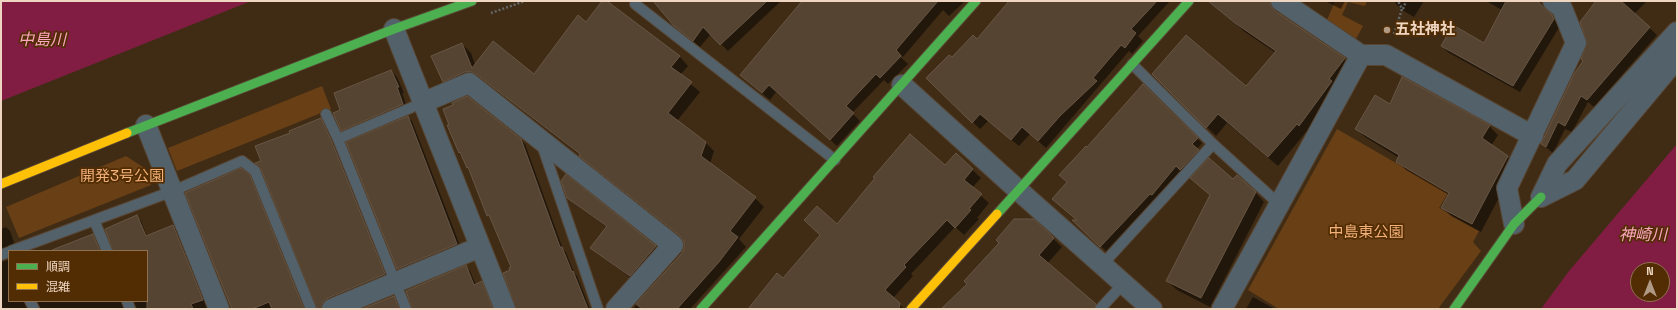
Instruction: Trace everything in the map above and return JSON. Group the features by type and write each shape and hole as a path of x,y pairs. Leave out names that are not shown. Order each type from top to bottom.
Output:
{"street":[{"path":"1,184 146,125 394,29 472,1"},
{"path":"701,309 976,1"},
{"path":"911,309 1189,1"},
{"path":"1281,1 1361,55 1386,55 1533,136"},
{"path":"1514,224 1507,188 1576,43 1562,8 1553,1"},
{"path":"394,29 422,103 505,309"},
{"path":"1541,197 1556,164 1677,32"},
{"path":"1222,309 1361,55"},
{"path":"1454,309 1514,224 1541,197 1575,180 1677,58"},
{"path":"422,103 469,83 673,245 616,309"},
{"path":"902,85 1152,309"},
{"path":"146,125 219,309"},
{"path":"332,309 480,247"}],"lane":[{"path":"635,4 835,160"},
{"path":"1132,64 1213,144 1280,205"},
{"path":"338,139 422,103"},
{"path":"326,114 338,139 406,309"},
{"path":"540,139 598,309"},
{"path":"1102,265 1213,144"},
{"path":"13,250 173,192 242,161 256,171 311,309"},
{"path":"94,220 107,250"},
{"path":"1100,309 1123,284"}],"path":[{"path":"1398,1 1402,10"},
{"path":"1386,55 1406,1"}],"green space":[{"path":"1335,1 1367,1 1365,6 1348,2 1342,15 1363,26 1356,39 1327,20"},
{"path":"322,86 331,109 177,171 168,148"},
{"name":"中島東公園","path":"1337,129 1448,193 1439,208 1479,231 1473,242 1481,251 1438,309 1279,309 1248,290"},
{"name":"開発3号公園","path":"126,156 143,167 151,185 19,238 6,207"}],"water":[{"name":"中島川","path":"1,1 251,1 1,101"},
{"name":"神崎川","path":"1677,144 1677,309 1541,309 1569,271"}],"building":[{"path":"602,1 607,1 680,56 671,67 692,82 668,113 706,142 701,156 756,197 730,231 738,237 719,262 677,309 642,309 636,304 682,253 684,241 680,236 579,156 580,154 476,74 465,72 443,82 431,56 462,43 472,68 493,41 534,74 578,15 586,22"},
{"path":"653,1 767,1 720,45 703,27 693,41 674,26"},
{"path":"802,1 938,1 896,50 901,56 880,78 876,74 846,106 854,113 830,140 769,85 762,93 740,75"},
{"path":"1009,1 1157,1 1131,29 1136,33 1125,48 1121,45 1093,78 1097,81 1060,116 1038,141 1022,127 1011,140 980,114 972,123 926,78 949,55 952,57 973,35 977,39"},
{"path":"1208,1 1270,1 1271,6 1275,11 1345,58 1329,79 1332,81 1299,126 1297,124 1268,157 1218,114 1206,128 1152,74 1186,35 1246,86 1276,51 1235,23"},
{"path":"1506,1 1537,1 1552,15 1554,19 1513,86 1441,46 1453,25 1484,43"},
{"path":"1596,1 1621,1 1650,27 1587,100 1581,96 1565,126 1558,122 1546,147 1541,144 1574,74 1583,61 1581,59 1587,43 1580,22"},
{"path":"391,70 399,87 397,87 403,104 341,131 333,113 340,110 334,93"},
{"path":"1402,77 1490,125 1482,138 1508,156 1472,224 1441,208 1449,193 1396,162 1399,155 1355,129 1375,95 1390,104"},
{"path":"1143,84 1198,138 1192,144 1199,150 1180,170 1176,166 1152,195 1150,194 1100,247 1072,220 1077,220 1052,199 1067,182 1059,175 1086,146 1087,147"},
{"path":"467,96 521,139 560,247 562,247 572,272 573,271 588,309 516,309 503,273 510,270 509,268 511,267 489,215 487,216 468,167 467,168 460,152 459,153 447,125 449,125 443,109 453,105 452,103"},
{"path":"408,116 457,244 397,269 346,142"},
{"path":"321,118 385,274 328,298 323,302 321,309 317,309 261,169 255,163 261,161 255,146 290,133 289,131"},
{"path":"910,134 945,165 956,153 973,169 964,180 982,194 969,209 971,210 955,228 947,220 904,265 906,267 885,290 900,303 899,309 748,309 777,273 783,278 820,235 804,220 817,206 837,224 875,178 873,177"},
{"path":"1209,158 1233,179 1237,175 1256,192 1201,298 1166,281 1210,195 1190,178"},
{"path":"241,168 250,175 304,309 272,309 269,302 252,309 232,309 185,193"},
{"path":"566,174 656,246 630,276 590,248 607,226 567,198 561,181"},
{"path":"137,215 146,236 173,225 203,300 191,304 193,309 147,309 148,250 113,250 105,229"},
{"path":"1014,219 1034,219 1054,238 1039,255 1096,304 1094,309 941,309 967,284 964,281 999,243 996,240"},
{"path":"93,234 100,250 52,250"},
{"path":"466,265 474,285 482,281 493,309 412,309 406,291"},
{"path":"394,296 399,309 362,309"}],"traffic: fast":[{"path":"127,133 394,29 472,1"},
{"path":"701,309 976,1"},
{"path":"997,214 1189,1"},
{"path":"1454,309 1514,224 1541,197"}],"traffic: slow":[{"path":"1,184 127,133"},
{"path":"911,309 997,214"}],"place":[{"name":"五社神社","path":"1387,30"}]}
